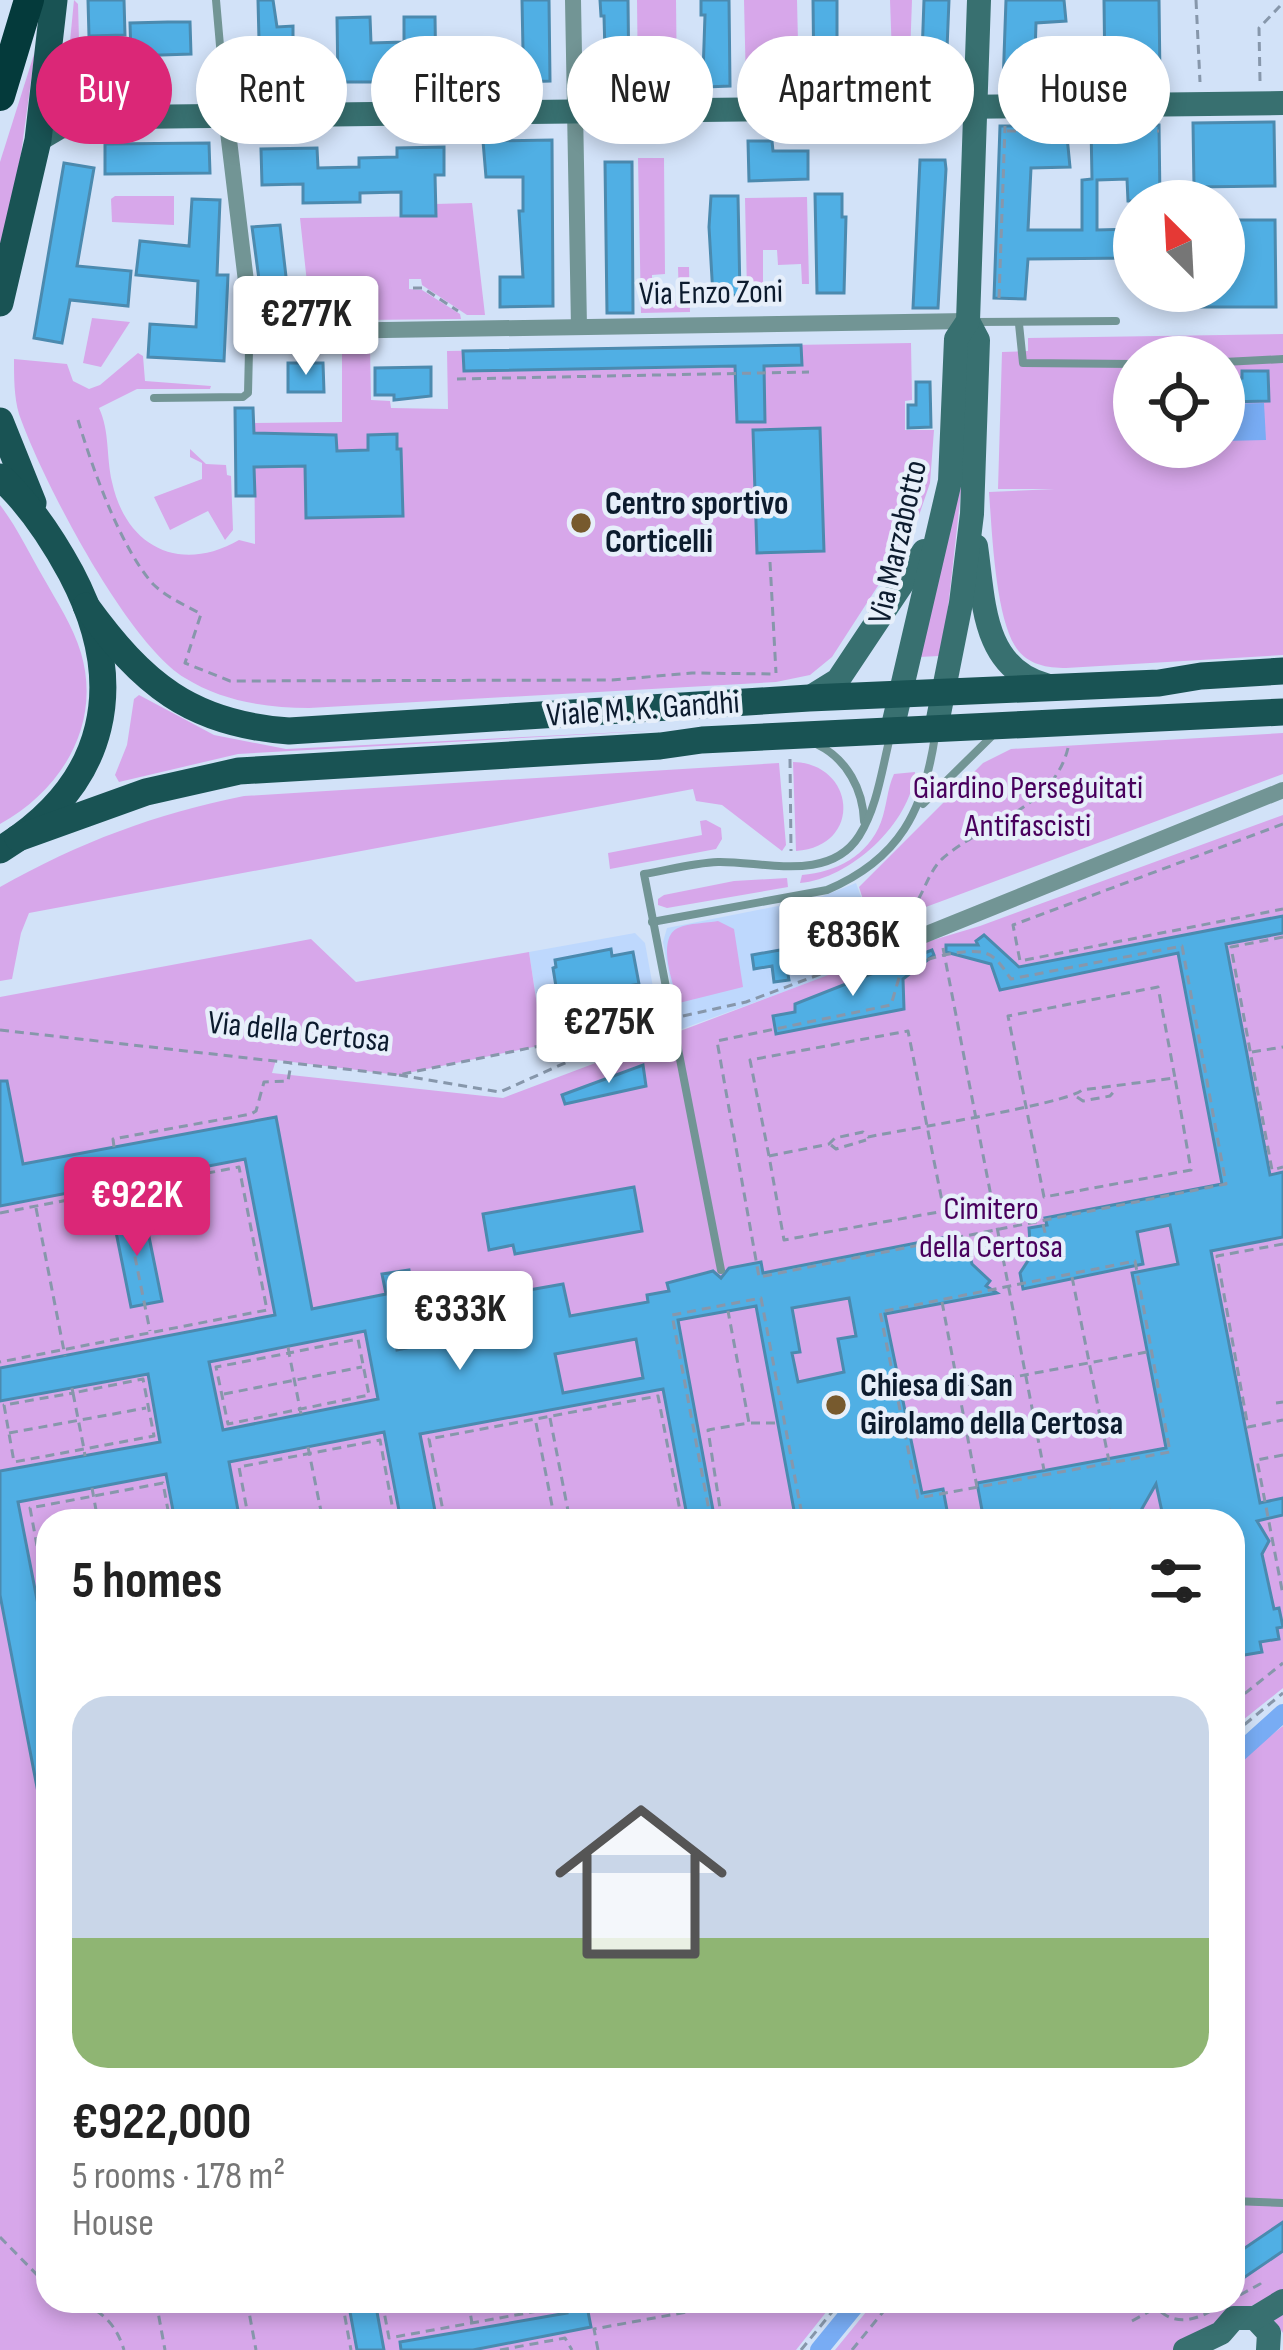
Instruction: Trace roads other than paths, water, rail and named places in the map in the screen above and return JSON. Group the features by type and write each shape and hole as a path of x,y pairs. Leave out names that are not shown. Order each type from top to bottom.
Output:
{"highway":[{"path":"0,96 29,0"}],"main road":[{"path":"50,36 54,0"},
{"path":"0,303 37,144"},
{"path":"0,421 41,523 86,606 105,680 97,738 85,764 56,805 9,844"},
{"path":"0,477 41,523"},
{"name":"Viale M. K. Gandhi","path":"86,606 122,656 159,688 209,716 246,728 312,731 809,698 896,711 939,711 1055,688 1283,671"},
{"name":"Viale M. K. Gandhi","path":"9,844 146,792 239,772 789,746 896,711"},
{"name":"Viale M. K. Gandhi","path":"939,711 1002,727 1283,712"}],"street":[{"path":"573,0 574,36"},
{"name":"Via Marzabotto","path":"939,711 961,603 972,514 978,340 968,321 979,0"},
{"path":"713,109 1283,103"},
{"path":"347,113 567,110"},
{"path":"229,144 255,330"},
{"path":"576,144 579,327"},
{"name":"Via Marzabotto","path":"896,711 951,467 956,339 968,321"},
{"name":"Via Enzo Zoni","path":"255,330 968,321"},
{"path":"972,514 989,629 998,653 1020,676 1055,688"},
{"path":"809,698 829,688 848,667 938,529"},
{"path":"907,942 1283,790"},
{"path":"1185,2350 1234,2318 1269,2334 1283,2301"}],"lane":[{"path":"216,0 219,36"},
{"path":"968,321 1117,321"},
{"path":"1018,324 1022,363 1113,364"},
{"path":"154,398 243,397 248,393 249,350 255,330"},
{"path":"1245,361 1283,359"},
{"path":"721,1270 644,874 717,862 818,864 845,851 862,830 896,711"},
{"path":"918,809 928,780 939,711"},
{"path":"652,922 827,890 871,864 918,809 1002,727"},
{"path":"789,746 827,749 851,776 862,800 862,830"},
{"path":"1245,2201 1283,2203"}],"water":[{"path":"1245,403 1264,403 1266,440 1245,440"}],"waterway":[{"path":"1245,1747 1283,1713"},
{"path":"819,2350 849,2313"}],"place":[{"name":"Centro sportivo Corticelli","path":"581,523"},
{"name":"Chiesa di San Girolamo della Certosa","path":"836,1405"}],"park label":[{"name":"Giardino Perseguitati Antifascisti","path":"1028,807"},
{"name":"Cimitero della Certosa","path":"991,1228"}]}
